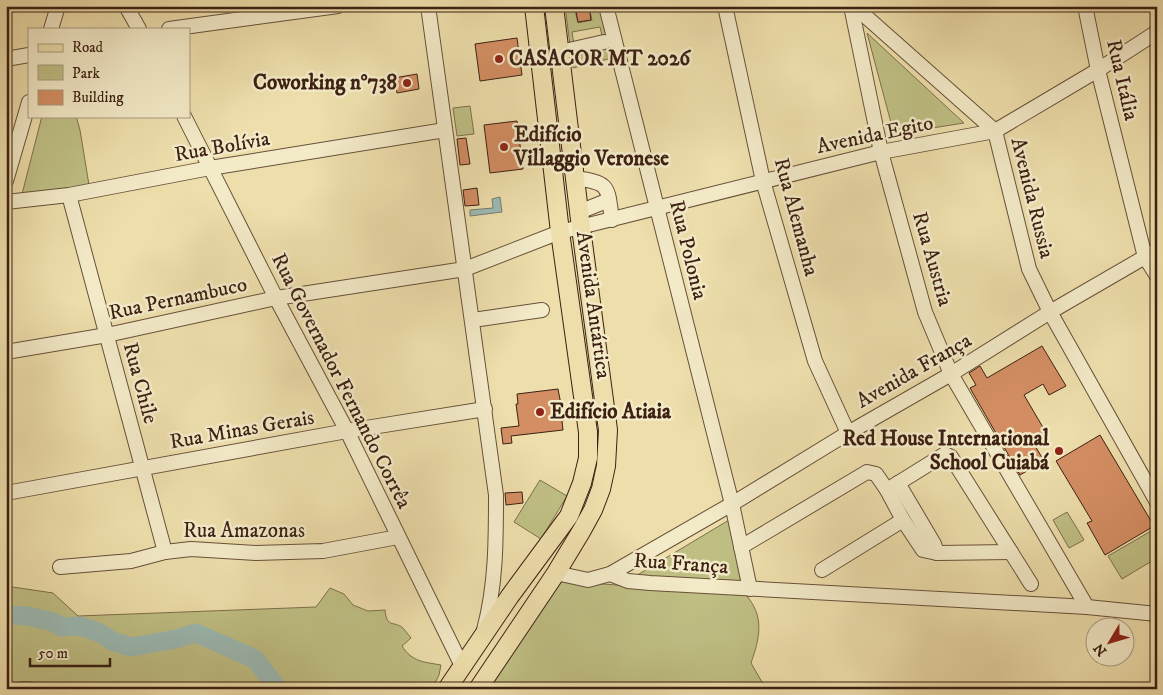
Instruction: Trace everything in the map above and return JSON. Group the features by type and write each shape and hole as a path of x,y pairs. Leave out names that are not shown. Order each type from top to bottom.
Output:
{"main road":[{"name":"Avenida Antártica","path":"447,689 510,596 569,516 582,483 588,458 588,432 560,232 534,6"},
{"name":"Avenida Antártica","path":"484,685 556,573 593,510 601,489 606,466 608,430 554,6"},
{"path":"534,563 556,573"}],"street":[{"path":"51,28 58,6"},
{"path":"126,6 138,28"},
{"path":"176,28 338,6"},
{"path":"428,6 496,495 492,592 482,638"},
{"name":"Rua Polonia","path":"606,6 732,504"},
{"name":"Rua Alemanha","path":"725,6 763,181 815,361 848,433"},
{"name":"Avenida Russia","path":"852,6 995,131 1028,269 1050,312 1157,502"},
{"name":"Rua Austria","path":"852,6 881,152 926,312 951,374 1088,607"},
{"name":"Rua Itália","path":"1086,6 1098,70 1157,276"},
{"name":"Avenida Egito","path":"580,220 612,220 881,152 995,131 1098,70 1157,32"},
{"path":"560,52 604,42"},
{"path":"6,59 28,55"},
{"path":"6,181 28,105"},
{"name":"Rua Governador Fernando Corrêa","path":"185,118 276,298 347,431 462,666"},
{"name":"Rua Bolívia","path":"6,202 69,195 210,168 444,130"},
{"path":"575,178 597,181 603,185 608,191 612,220"},
{"name":"Rua Chile","path":"69,195 141,469 165,552"},
{"path":"580,220 609,200"},
{"name":"Rua Pernambuco","path":"6,352 106,335 276,298 465,269 560,232 580,220"},
{"name":"Avenida França","path":"556,573 588,580 610,574 732,504 1151,253"},
{"path":"473,320 542,310"},
{"name":"Rua Minas Gerais","path":"6,493 485,408"},
{"path":"893,487 945,454 951,457 1032,584"},
{"path":"742,547 867,472 876,474 893,487 934,544 937,553"},
{"path":"893,487 903,520 924,550 937,553 1011,552"},
{"path":"732,504 750,589"},
{"path":"822,570 903,520"},
{"name":"Rua Amazonas","path":"60,567 131,561 165,552 191,549 256,553 323,551 398,538"},
{"name":"Rua França","path":"610,574 628,581 1088,607 1157,614"}],"green space":[{"path":"565,6 574,6 578,23 592,20 589,6 601,6 608,38 603,40 600,27 572,32 574,44 570,45"},
{"path":"867,33 964,123 894,134"},
{"path":"609,45 612,58 573,68 572,55"},
{"path":"470,106 474,134 457,136 453,108"},
{"path":"41,118 77,118 89,185 21,198"},
{"path":"540,480 567,496 541,539 514,522"},
{"path":"1067,512 1084,540 1069,548 1053,520"},
{"path":"729,520 744,582 634,577"},
{"path":"1151,531 1157,540 1157,558 1122,579 1108,556"},
{"path":"560,581 745,594 756,610 759,627 757,644 751,663 762,682 769,689 488,689"},
{"path":"6,586 53,593 78,616 316,607 330,588 344,594 353,605 368,611 385,610 387,620 403,628 411,638 402,646 410,655 419,660 441,665 439,675 432,689 44,689 34,683 24,682 6,689"}],"water":[{"path":"500,197 502,212 470,216 470,210 493,208 492,199"}],"building":[{"path":"575,6 589,6 591,20 578,22"},
{"name":"CASACOR MT 2026","path":"517,38 522,75 480,81 475,44"},
{"name":"Coworking n°738","path":"417,74 419,89 397,93 394,78"},
{"name":"Edifício Villaggio Veronese","path":"517,121 523,169 490,173 484,125"},
{"path":"466,138 470,164 460,165 457,139"},
{"path":"477,188 479,205 465,206 463,190"},
{"path":"1042,346 1066,386 1049,395 1043,384 1024,395 1048,436 1034,444 1044,461 1020,475 970,388 976,385 969,373 980,366 987,378"},
{"name":"Edifício Atiaia","path":"558,389 564,420 562,421 563,430 511,436 512,443 503,444 501,428 519,426 516,404 518,404 517,394"},
{"path":"1100,435 1154,526 1105,555 1087,523 1092,521 1056,461"},
{"path":"522,492 523,503 506,505 505,493"}],"waterway":[{"path":"6,615 28,616 53,622 61,627 80,626 100,633 114,642 132,647 176,639 196,633 255,659 278,689"}],"place":[{"name":"CASACOR MT 2026","path":"499,59"},
{"name":"Coworking n°738","path":"407,83"},
{"name":"Edifício Villaggio Veronese","path":"504,147"},
{"name":"Edifício Atiaia","path":"540,412"},
{"name":"Red House International School Cuiabá","path":"1059,451"}]}
